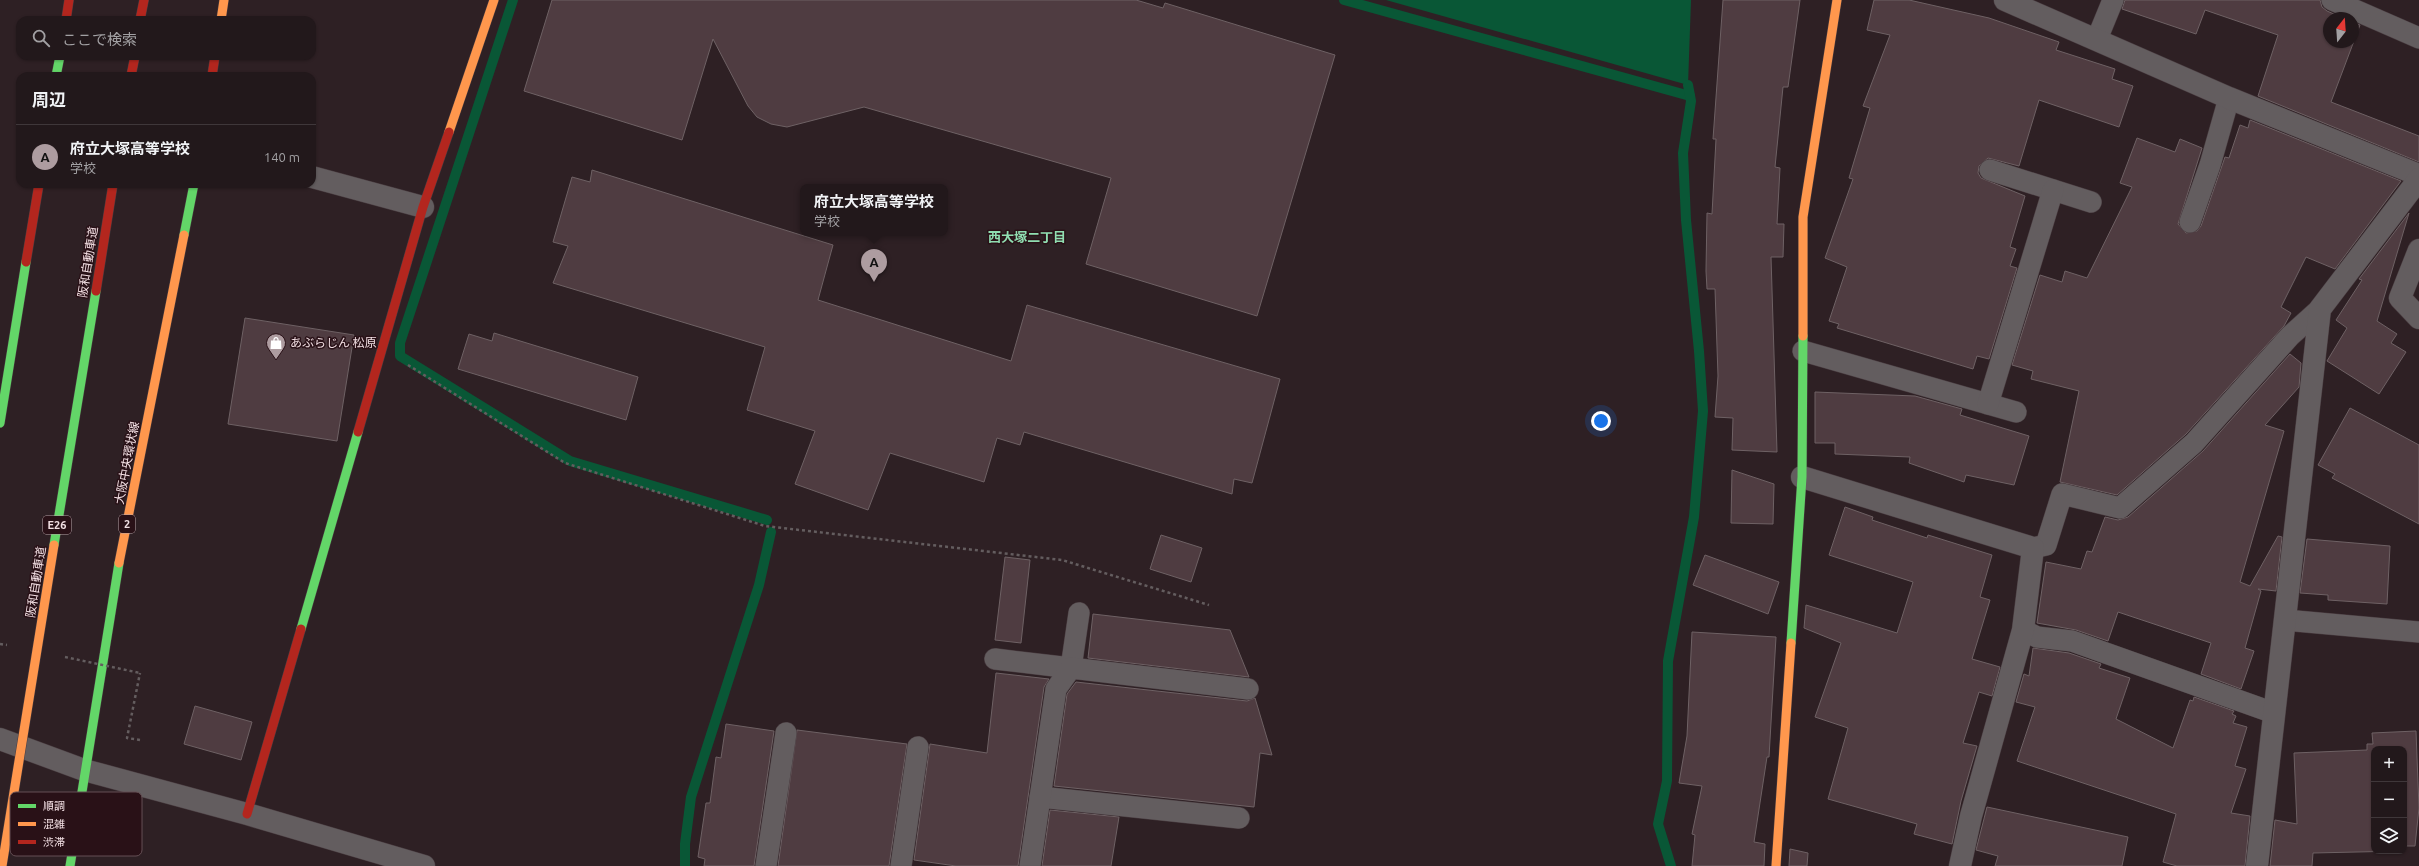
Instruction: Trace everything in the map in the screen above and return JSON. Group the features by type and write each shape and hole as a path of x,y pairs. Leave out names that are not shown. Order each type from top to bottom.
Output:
{"main road":[{"path":"67,16 69,0"},
{"path":"141,16 144,0"},
{"path":"222,16 224,0"},
{"path":"247,814 351,450 383,349 423,206 494,0"},
{"path":"1776,866 1802,477 1803,217 1837,0"},
{"path":"57,72 59,60"},
{"path":"132,72 133,60"},
{"path":"213,72 214,60"},
{"path":"0,423 38,188"},
{"name":"阪和自動車道","path":"14,792 113,188"},
{"name":"大阪中央環状線","path":"81,792 118,572 193,188"},
{"name":"阪和自動車道","path":"2,866 10,817"},
{"name":"大阪中央環状線","path":"70,866 71,856"}],"street":[{"path":"2005,0 2229,98 2419,175"},
{"path":"316,178 423,206"},
{"path":"2258,866 2320,309 2419,179"},
{"path":"2419,250 2400,298 2419,318"},
{"path":"1802,477 2033,548 2023,630 1971,816 1960,866"},
{"path":"0,739 84,770 247,814 424,866"}],"lane":[{"path":"2097,39 2113,0"},
{"path":"2332,0 2419,38"},
{"path":"2190,222 2210,165 2229,98"},
{"path":"1990,170 2091,202"},
{"path":"1988,404 2053,190"},
{"path":"2033,548 2046,545 2062,494 2120,508 2194,443 2290,336 2320,309"},
{"path":"1803,351 2016,412"},
{"path":"1030,866 1056,689 1071,668 1079,613"},
{"path":"2285,620 2419,632"},
{"path":"2023,630 2037,637 2072,641 2274,713"},
{"path":"995,659 1248,689"},
{"path":"766,866 786,733"},
{"path":"901,866 918,746"},
{"path":"1040,797 1239,818"}],"path":[{"path":"383,349 565,463 765,526 1062,560 1209,605"},
{"path":"0,644 8,645"},
{"path":"62,657 140,673 127,738 140,740"}],"shaded area":[{"path":"1386,0 1691,0 1688,85"}],"building":[{"path":"552,0 1136,0 1163,8 1165,3 1335,55 1257,316 1086,264 1111,178 864,107 787,127 771,124 757,117 748,106 713,39 682,140 524,91"},
{"path":"1723,0 1800,0 1788,87 1783,87 1775,167 1780,168 1777,224 1784,224 1783,257 1771,257 1777,452 1732,450 1733,418 1715,417 1718,376 1715,289 1707,289 1707,213 1712,214 1716,139 1713,139"},
{"path":"1874,0 1909,0 1989,18 2059,42 2056,50 2115,69 2112,79 2133,86 2119,127 2039,100 2019,166 1988,158 1979,166 1978,173 1981,178 2025,196 2010,247 2016,249 2010,266 2017,268 1989,359 1977,356 1973,369 1837,328 1839,324 1829,321 1847,267 1825,258 1853,179 1849,178 1870,108 1863,106 1890,35 1867,30"},
{"path":"2125,0 2320,0 2322,7 2329,12 2323,12 2323,48 2351,48 2331,102 2419,136 2419,162 2258,96 2278,35 2205,10 2196,34 2122,9"},
{"path":"2250,120 2401,181 2335,269 2306,257 2281,307 2291,313 2284,326 2186,434 2117,495 2060,482 2079,391 2031,379 2033,371 2012,365 2040,275 2062,282 2065,271 2087,278 2132,187 2120,183 2137,138 2175,152 2180,139 2202,148 2178,224 2186,233 2197,231 2201,226 2225,157 2229,158 2240,125 2248,128"},
{"path":"592,170 800,235 800,236 833,245 818,300 1011,361 1027,305 1280,379 1252,483 1234,479 1232,494 1024,432 1020,445 997,438 984,482 890,453 868,510 795,484 815,431 747,410 765,347 553,283 568,246 553,242 572,177 590,182"},
{"path":"2409,213 2377,321 2397,334 2391,343 2406,352 2379,394 2327,361 2347,328 2336,320 2362,280 2359,279"},
{"path":"245,318 354,335 337,441 228,424"},
{"path":"494,333 638,377 626,420 458,369 469,334 492,341"},
{"path":"2290,354 2301,363 2299,387 2265,425 2284,431 2240,582 2250,586 2278,536 2282,537 2276,591 2258,589 2261,591 2245,648 2254,651 2241,689 2201,674 2211,643 2118,612 2108,641 2076,630 2037,623 2046,562 2081,569 2087,551 2092,552 2105,517 2118,520 2128,517 2203,451"},
{"path":"1815,392 1915,396 1962,409 1960,415 2029,436 2014,485 1966,475 1964,482 1909,463 1910,457 1835,454 1835,443 1815,443"},
{"path":"2350,408 2419,445 2419,524 2332,478 2335,474 2318,465"},
{"path":"1732,470 1774,484 1773,524 1731,523"},
{"path":"1845,507 1873,517 1872,520 1927,538 1928,535 1992,555 1980,597 1990,600 1972,659 2000,667 1992,696 1979,692 1963,743 1977,746 1961,801 1952,844 1914,834 1917,824 1828,799 1848,728 1815,717 1841,643 1804,628 1806,605 1897,633 1913,582 1829,555"},
{"path":"1161,535 1202,548 1191,582 1150,569"},
{"path":"2307,539 2390,546 2387,604 2328,600 2328,595 2300,593"},
{"path":"1705,555 1779,582 1768,614 1693,585"},
{"path":"1005,557 1030,560 1021,643 995,640"},
{"path":"1093,614 1230,630 1249,677 1088,658"},
{"path":"1692,632 1776,637 1769,757 1767,757 1754,842 1765,844 1764,866 1692,866 1695,835 1692,834 1702,786 1679,783 1687,736"},
{"path":"2033,648 2069,653 2101,664 2099,668 2130,678 2116,719 2173,748 2190,700 2193,701 2194,697 2234,711 2232,714 2236,716 2233,723 2247,727 2235,766 2246,769 2231,813 2250,816 2245,866 2177,866 2163,862 2176,814 2017,761 2035,707 2016,702 2024,674 2029,676"},
{"path":"996,673 1049,679 1044,687 1018,866 956,866 914,860 930,744 987,753"},
{"path":"1076,682 1247,701 1255,698 1272,755 1260,753 1254,807 1054,786 1067,694"},
{"path":"195,706 252,722 241,760 184,744"},
{"path":"726,724 774,731 754,866 704,866 705,859 698,857 706,803 710,803 716,757 721,758"},
{"path":"797,730 907,744 889,866 778,866"},
{"path":"2416,731 2419,808 2415,846 2407,846 2407,746 2371,746 2371,852 2313,853 2312,866 2270,866 2275,820 2297,824 2294,753 2367,750 2367,744 2373,744 2372,733"},
{"path":"1987,807 2128,837 2122,866 1995,866 1998,856 1976,850"},
{"path":"1050,810 1119,817 1111,866 1042,866"},
{"path":"1790,849 1808,853 1807,866 1789,866"}],"waterway":[{"path":"513,0 400,343 400,356 570,461 767,520"},
{"path":"1344,0 1690,96"},
{"path":"1671,866 1658,824 1667,781 1668,661 1694,517 1703,411 1699,351 1686,220 1683,153 1691,101 1688,85"},
{"path":"685,866 685,844 691,797 759,585 771,532"}],"traffic: fast":[{"path":"57,72 59,60"},
{"path":"184,235 193,188"},
{"path":"0,423 26,262"},
{"path":"54,545 96,291"},
{"path":"1791,643 1802,477 1803,336"},
{"path":"301,629 358,432"},
{"path":"82,792 119,563"},
{"path":"70,866 72,856"}],"traffic: slow":[{"path":"222,16 224,0"},
{"path":"449,132 494,0"},
{"path":"1803,336 1803,217 1837,0"},
{"path":"119,563 184,235"},
{"path":"14,792 54,545"},
{"path":"1776,866 1791,643"},
{"path":"2,866 10,817"}],"traffic: jam":[{"path":"67,16 69,0"},
{"path":"141,16 144,0"},
{"path":"132,72 134,60"},
{"path":"213,72 214,60"},
{"path":"358,432 423,207 449,132"},
{"path":"26,262 38,188"},
{"path":"96,291 112,188"},
{"path":"247,814 301,629"}],"place":[{"name":"府立大塚高等学校","path":"874,282"},
{"name":"あぶらじん 松原","path":"276,360"}],"district":[{"name":"西大塚二丁目","path":"1027,237"}]}
